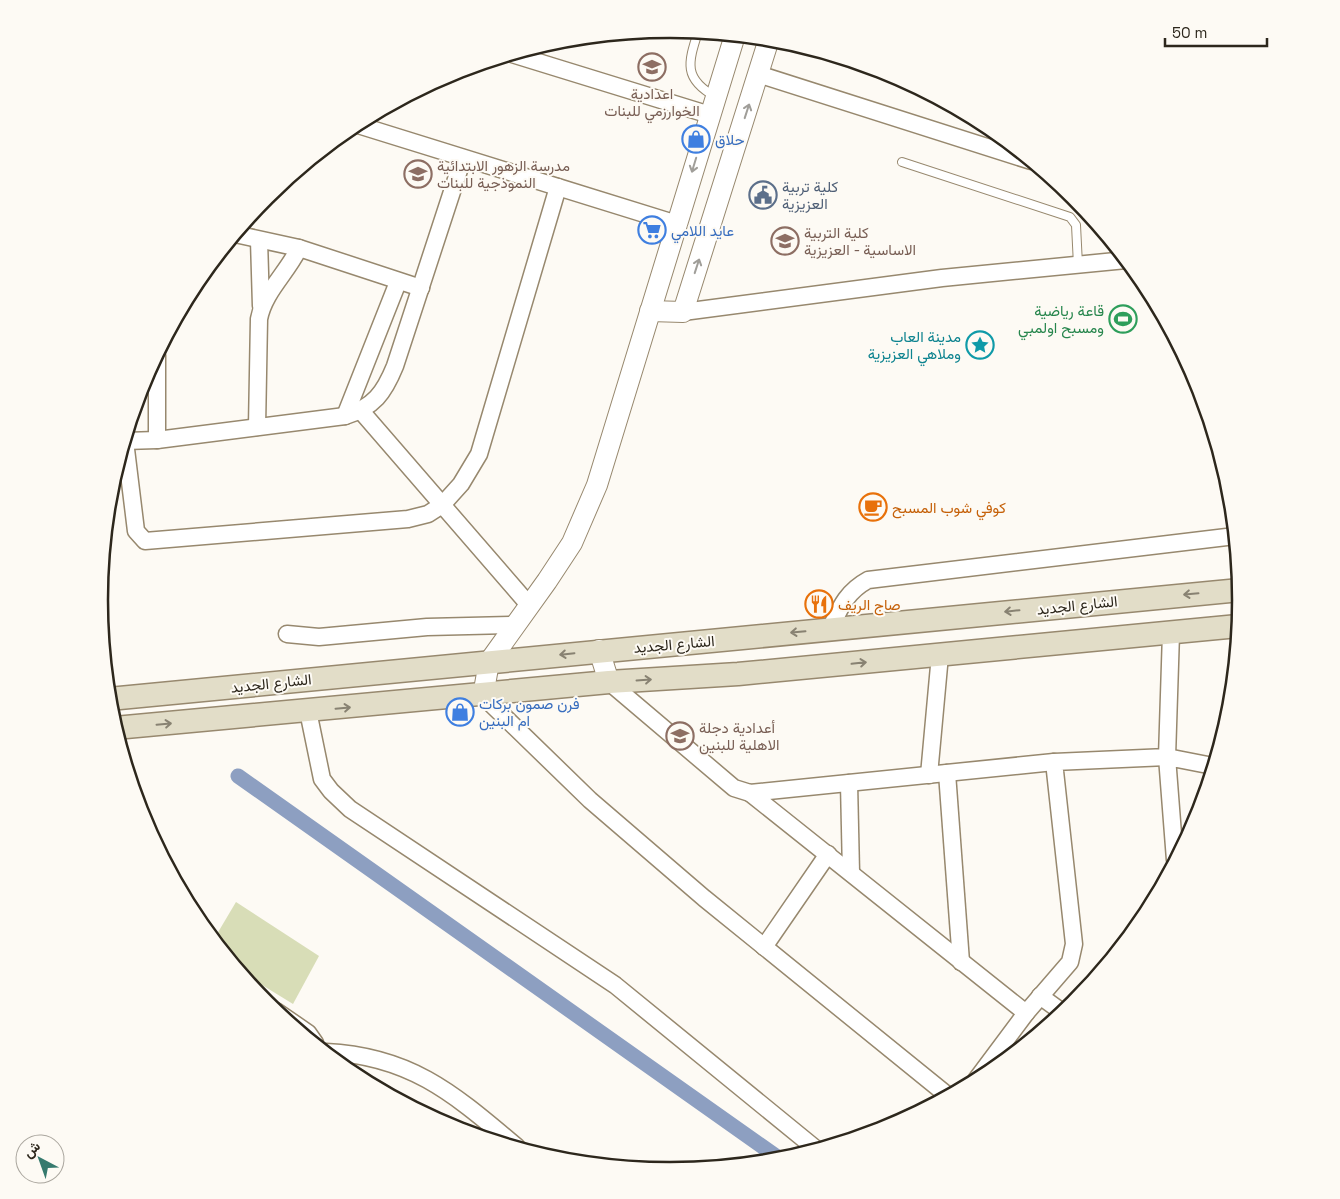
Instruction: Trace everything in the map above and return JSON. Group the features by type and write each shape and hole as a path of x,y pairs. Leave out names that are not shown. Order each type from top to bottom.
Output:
{"main road":[{"name":"الشارع الجديد","path":"117,698 599,650 1232,591"},
{"name":"الشارع الجديد","path":"123,727 483,696 609,682 738,674 1231,627"}],"street":[{"path":"733,41 597,485 583,521 567,550 489,662 483,696 590,800 764,947 941,1091"},
{"path":"683,312 767,46"},
{"path":"524,57 713,106"},
{"path":"758,74 1014,156"},
{"path":"365,128 677,224"},
{"path":"131,441 157,440 353,413 378,397 387,386 463,158"},
{"path":"127,455 136,531 145,541 382,523 428,514 442,504 461,484 479,454 558,187"},
{"path":"242,236 299,248 420,288"},
{"path":"257,427 259,319 262,306 259,240"},
{"path":"262,306 292,263 299,248"},
{"path":"650,311 683,312 942,278 1119,261"},
{"path":"353,413 398,282"},
{"path":"157,371 157,440"},
{"path":"353,413 442,504 529,605"},
{"path":"830,629 844,598 855,587 868,580 1228,537"},
{"path":"287,634 319,637 427,627 515,624"},
{"path":"1171,633 1166,757 1174,848"},
{"path":"599,650 609,682 734,788 750,793 1026,1013"},
{"path":"929,775 940,655"},
{"path":"308,711 322,779 331,792 350,809 615,985 809,1143"},
{"path":"750,793 1054,762 1166,757 1207,765"},
{"path":"990,1061 1026,1013 1070,962 1074,944 1054,762"},
{"path":"947,773 962,962"},
{"path":"849,783 851,873"},
{"path":"764,947 828,854"},
{"path":"1040,996 1056,1008"},
{"path":"339,1053 369,1056 388,1061 437,1083 503,1136"}],"lane":[{"path":"696,39 690,58 691,76 713,106"},
{"path":"902,162 1070,217 1076,225 1078,265"}],"green space":[{"path":"236,902 319,956 293,1004 260,984 218,933"}],"waterway":[{"path":"238,776 771,1152"}],"place":[{"name":"اعدادية الخوارزمي للبنات","path":"652,67"},
{"name":"حلاق","path":"696,139"},
{"name":"مدرسة الزهور الابتدائية النموذجية للبنات","path":"418,174"},
{"name":"كلية تربية العزيزية","path":"763,195"},
{"name":"عايد اللامي","path":"652,230"},
{"name":"كلية التربية الاساسية - العزيزية","path":"785,241"},
{"name":"قاعة رياضية ومسبح اولمبي","path":"1123,319"},
{"name":"مدينة العاب وملاهي العزيزية","path":"980,345"},
{"name":"كوفي شوب المسبح","path":"873,507"},
{"name":"صاج الريف","path":"819,604"},
{"name":"فرن صمون بركات ام البنين","path":"460,712"},
{"name":"أعدادية دجلة الاهلية للبنين","path":"680,736"}]}
